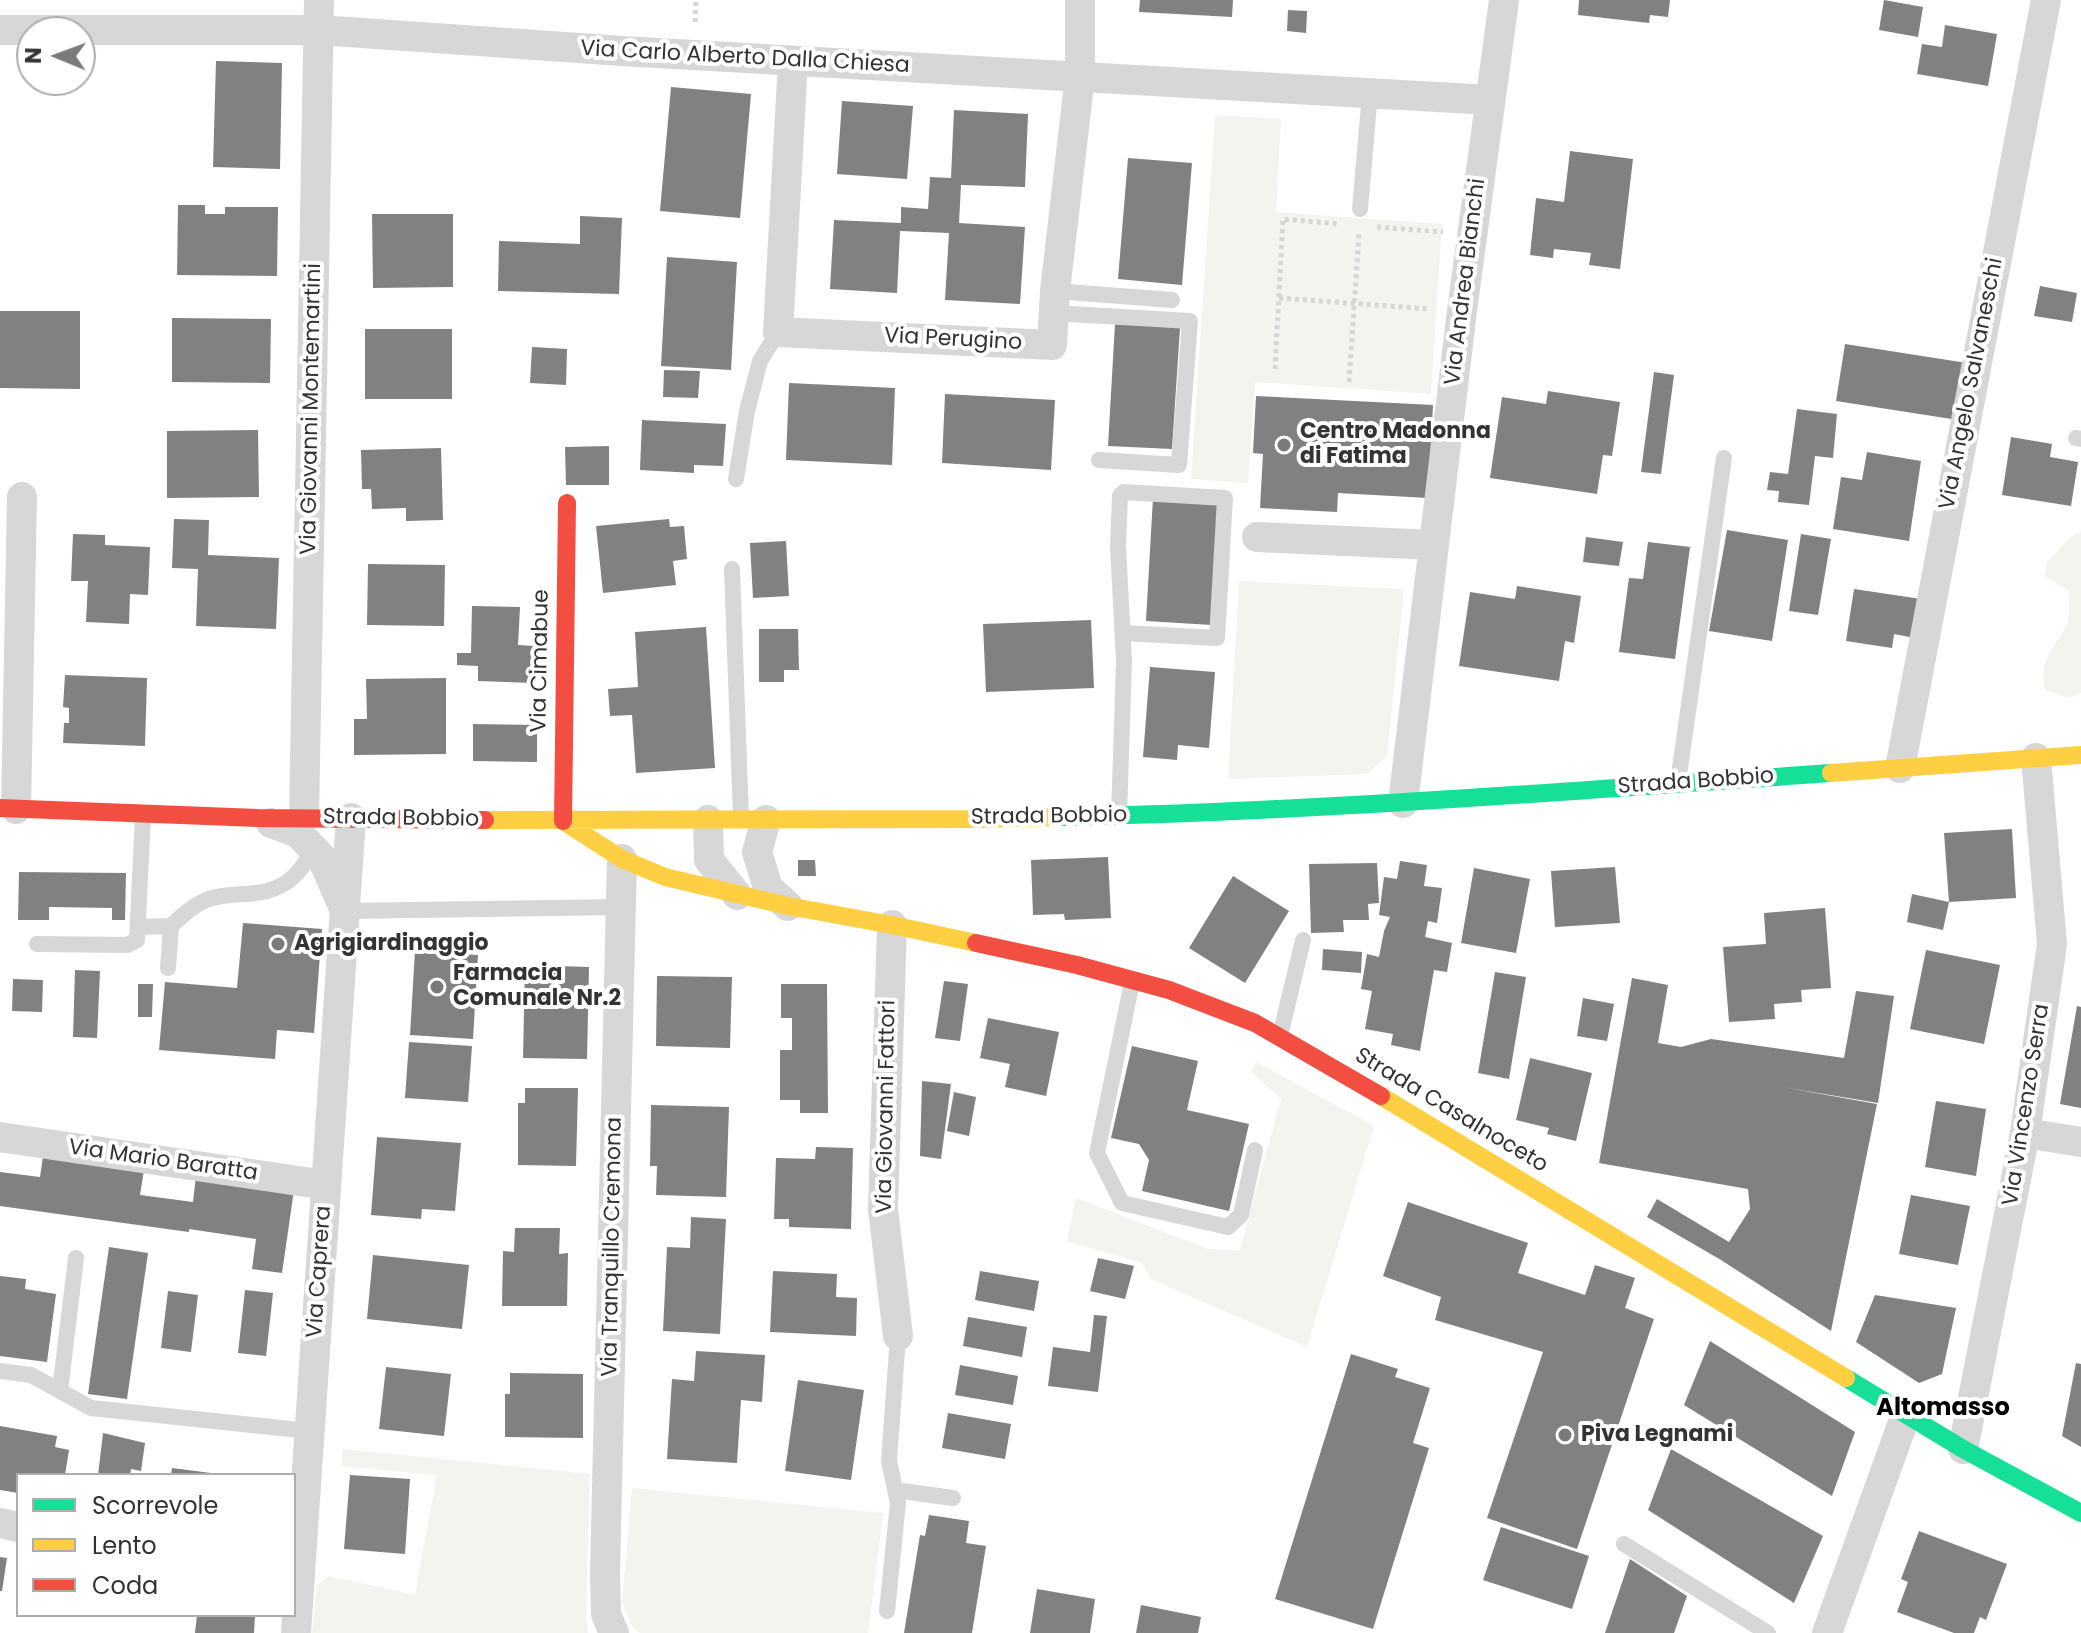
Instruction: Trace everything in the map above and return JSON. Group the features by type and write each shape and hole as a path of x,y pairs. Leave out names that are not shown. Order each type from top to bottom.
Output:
{"main road":[{"name":"Via Cimabue","path":"563,821 567,503"},
{"name":"Strada Bobbio","path":"8,808 258,818 563,821 1119,816 1403,803 2081,755"},
{"name":"Strada Casalnoceto","path":"563,821 622,859 665,877 788,906 1077,965 1169,990 1255,1023 1431,1124 1963,1449 2081,1513"}],"street":[{"name":"Via Perugino","path":"778,332 1052,345 1054,302 1080,76 1080,0"},
{"name":"Via Andrea Bianchi","path":"1403,803 1462,311 1504,0"},
{"name":"Via Angelo Salvaneschi","path":"1900,768 2046,0"},
{"name":"Via Carlo Alberto Dalla Chiesa","path":"0,30 319,15 793,61 1490,100"},
{"name":"Via Giovanni Montemartini","path":"304,818 319,15"},
{"path":"778,332 793,61"},
{"name":"Strada Bobbio","path":"8,808 22,497"},
{"path":"1257,537 1434,545"},
{"name":"Via Vincenzo Serra","path":"1963,1449 2025,1133 2052,944 2036,758"},
{"name":"Via Caprera","path":"258,818 298,833 314,849 322,858 345,911"},
{"name":"Via Caprera","path":"296,1633 297,1580 351,818"},
{"path":"708,820 709,860 737,895"},
{"path":"753,820 757,852 768,888 788,906"},
{"name":"Via Tranquillo Cremona","path":"614,1633 606,1614 605,1572 622,859"},
{"name":"Via Giovanni Fattori","path":"892,925 883,1209 898,1336"},
{"path":"2025,1133 2081,1142"},
{"name":"Via Mario Baratta","path":"0,1137 326,1185"},
{"path":"1827,1633 1906,1414"}],"lane":[{"path":"1360,217 1370,93"},
{"path":"1054,302 1172,300"},
{"path":"1054,302 1190,321 1179,465 1099,460"},
{"path":"736,479 747,411 760,361 778,332"},
{"path":"1678,783 1724,458"},
{"path":"1119,816 1124,661 1118,546 1120,496 1124,492 1225,498 1217,638 1123,633"},
{"path":"732,569 753,820"},
{"path":"37,944 127,945 137,940 143,814"},
{"path":"138,927 171,926 188,910 209,899 281,886 299,871 314,849"},
{"path":"345,911 621,907"},
{"path":"168,968 171,926"},
{"path":"1280,1038 1303,940"},
{"path":"1133,980 1097,1153 1122,1203 1228,1227 1241,1215 1255,1150"},
{"path":"60,1391 76,1258"},
{"path":"887,1611 898,1503 889,1461 898,1336"},
{"path":"0,1371 31,1375 91,1408 309,1431"},
{"path":"895,1490 953,1498"},
{"path":"1624,1544 1768,1633"}],"path":[{"path":"1275,369 1283,219 1360,217 1472,234"},
{"path":"1349,382 1360,217"},
{"path":"1279,298 1462,311"}],"shaded area":[{"path":"1215,115 1281,119 1276,212 1442,224 1431,394 1255,382 1248,483 1191,479"},
{"path":"2081,531 2081,693 2070,698 2045,690 2046,662 2069,616 2069,591 2045,576 2047,562"},
{"path":"1239,581 1404,589 1387,756 1367,774 1228,779"},
{"path":"1256,1062 1374,1126 1307,1347 1151,1279 1142,1263 1067,1241 1076,1198 1208,1249 1240,1250 1281,1099 1251,1072"},
{"path":"343,1449 590,1474 588,1633 312,1633 317,1585 328,1576 415,1595 437,1475 341,1466"},
{"path":"632,1488 883,1513 868,1633 640,1633 632,1626 622,1602"}],"building":[{"path":"1140,0 1233,0 1232,17 1139,12"},
{"path":"1579,0 1670,0 1668,17 1650,15 1649,23 1578,15"},
{"path":"1884,0 1923,7 1918,37 1879,30"},
{"path":"1288,10 1307,11 1306,33 1287,31"},
{"path":"1945,25 1997,34 1988,86 1917,74 1922,44 1942,47"},
{"path":"216,61 282,63 280,169 213,167"},
{"path":"671,87 751,94 740,218 660,211"},
{"path":"842,101 913,106 907,179 837,174"},
{"path":"954,110 1028,114 1025,187 961,185 959,223 1025,227 1020,304 945,300 949,233 900,231 897,293 830,289 834,220 901,223 901,207 928,209 930,177 951,178"},
{"path":"1570,151 1633,159 1620,269 1589,265 1591,253 1554,249 1553,258 1530,255 1536,198 1564,202"},
{"path":"1128,158 1192,163 1182,285 1118,279"},
{"path":"178,205 205,205 205,214 225,214 225,207 278,207 277,276 177,275"},
{"path":"372,214 453,214 453,287 373,288"},
{"path":"580,216 622,218 619,294 498,291 499,241 580,244"},
{"path":"667,257 737,262 731,370 661,366"},
{"path":"2040,286 2077,293 2072,322 2034,316"},
{"path":"0,311 80,311 80,389 0,388"},
{"path":"172,318 271,319 270,383 172,382"},
{"path":"1115,324 1180,328 1172,449 1108,446"},
{"path":"365,329 452,329 452,399 365,399"},
{"path":"1845,344 1967,363 1958,420 1836,401"},
{"path":"532,347 567,349 566,385 530,383"},
{"path":"664,370 700,371 698,398 663,397"},
{"path":"1654,372 1674,375 1661,474 1641,472"},
{"path":"789,383 895,388 892,465 786,460"},
{"path":"1548,391 1620,402 1612,456 1603,455 1597,494 1490,478 1502,397 1546,404"},
{"path":"945,394 1055,400 1051,470 942,463"},
{"path":"1256,396 1433,405 1428,498 1338,493 1337,512 1260,508 1263,454 1253,453"},
{"path":"1797,409 1837,414 1833,458 1815,456 1809,505 1778,502 1779,491 1767,490 1770,472 1788,474"},
{"path":"642,420 726,424 723,466 694,465 694,473 640,470"},
{"path":"258,430 259,497 167,498 167,431"},
{"path":"2011,437 2052,444 2050,457 2078,462 2071,506 2002,495"},
{"path":"609,446 609,485 566,485 565,447"},
{"path":"441,448 443,520 406,521 406,508 372,509 371,489 362,489 361,450"},
{"path":"1867,452 1921,461 1909,541 1833,529 1841,477 1862,480"},
{"path":"1153,498 1219,502 1212,625 1146,621"},
{"path":"174,519 209,520 208,555 279,558 276,629 196,626 198,569 172,568"},
{"path":"669,519 670,527 684,526 687,559 673,561 676,585 603,593 596,526"},
{"path":"1727,530 1788,540 1772,641 1709,631"},
{"path":"73,534 105,535 105,545 150,547 148,595 130,594 129,624 86,622 88,581 71,581"},
{"path":"1801,534 1831,539 1818,615 1789,611"},
{"path":"1586,537 1623,542 1619,566 1583,562"},
{"path":"786,541 789,596 753,598 750,543"},
{"path":"1648,542 1690,547 1675,659 1619,652 1629,578 1643,579"},
{"path":"368,564 445,565 444,626 367,625"},
{"path":"1517,586 1581,596 1574,643 1565,641 1559,681 1459,666 1470,592 1515,599"},
{"path":"1854,589 1921,599 1915,638 1894,634 1892,648 1846,641"},
{"path":"472,606 520,607 518,645 534,646 533,683 478,681 478,666 457,665 457,653 471,653"},
{"path":"1091,620 1094,688 986,692 983,624"},
{"path":"706,627 715,768 636,773 632,715 610,716 608,689 638,687 635,632"},
{"path":"759,629 798,629 799,670 784,670 784,682 759,682"},
{"path":"1150,667 1215,672 1209,748 1178,745 1177,760 1143,757"},
{"path":"65,675 147,678 145,746 63,743 64,723 69,723 69,708 63,707"},
{"path":"446,678 446,754 354,755 354,719 367,719 366,679"},
{"path":"473,724 537,725 537,762 473,761"},
{"path":"2012,829 2016,898 1949,902 1944,833"},
{"path":"1108,857 1111,918 1065,920 1064,914 1033,915 1031,860"},
{"path":"798,860 815,860 816,876 798,876"},
{"path":"1400,861 1427,865 1424,886 1442,888 1437,923 1428,921 1425,937 1452,943 1447,972 1434,970 1420,1051 1391,1045 1393,1034 1365,1029 1372,991 1361,989 1367,954 1379,957 1390,917 1379,915 1384,877 1397,879"},
{"path":"1377,863 1379,903 1368,904 1369,920 1343,920 1344,932 1311,933 1309,864"},
{"path":"1615,867 1620,923 1555,927 1551,871"},
{"path":"1474,868 1530,879 1516,953 1461,943"},
{"path":"19,872 126,873 125,920 112,920 112,908 49,907 49,920 18,920"},
{"path":"1233,876 1289,911 1245,983 1189,948"},
{"path":"1912,894 1949,902 1943,930 1907,922"},
{"path":"1825,908 1831,988 1801,990 1802,1002 1774,1004 1775,1019 1729,1022 1723,947 1766,944 1764,913"},
{"path":"243,923 322,929 314,1033 277,1030 275,1059 159,1050 165,982 237,988"},
{"path":"1323,949 1362,952 1361,973 1322,970"},
{"path":"1926,950 2000,965 1984,1044 1910,1029"},
{"path":"415,951 478,955 473,1039 410,1035"},
{"path":"525,965 589,967 587,1059 523,1058"},
{"path":"75,970 100,971 97,1038 73,1037"},
{"path":"1495,972 1526,977 1509,1079 1478,1073"},
{"path":"657,976 732,977 730,1048 656,1046"},
{"path":"1632,978 1668,985 1658,1043 1681,1047 1711,1039 1844,1058 1856,991 1894,996 1878,1103 1782,1087 1877,1104 1831,1331 1721,1260 1647,1217 1657,1199 1729,1242 1750,1209 1748,1189 1599,1163"},
{"path":"13,979 43,980 42,1012 12,1011"},
{"path":"944,981 968,984 960,1041 935,1038"},
{"path":"138,984 153,984 152,1017 138,1017"},
{"path":"781,984 827,984 828,1113 800,1113 800,1100 780,1100 780,1050 792,1050 792,1018 781,1018"},
{"path":"1583,998 1614,1004 1607,1041 1577,1036"},
{"path":"2077,1006 2081,1007 2081,1108 2060,1104"},
{"path":"988,1018 1059,1032 1046,1096 1005,1087 1010,1064 980,1058"},
{"path":"409,1042 472,1046 468,1102 405,1098"},
{"path":"1132,1046 1198,1061 1187,1110 1249,1124 1229,1211 1142,1191 1149,1160 1139,1144 1111,1138"},
{"path":"1530,1058 1592,1073 1576,1141 1547,1134 1549,1128 1516,1120"},
{"path":"922,1081 951,1084 941,1159 920,1156"},
{"path":"525,1088 578,1088 576,1166 518,1165 518,1103 525,1103"},
{"path":"954,1092 976,1097 969,1136 947,1131"},
{"path":"1936,1101 1986,1109 1976,1176 1925,1167"},
{"path":"651,1105 729,1107 726,1197 656,1195 657,1166 650,1166"},
{"path":"377,1137 461,1143 455,1211 422,1209 421,1219 371,1215"},
{"path":"816,1147 853,1148 851,1229 789,1227 789,1219 774,1219 776,1158 815,1159"},
{"path":"43,1156 144,1170 140,1195 193,1202 196,1176 294,1190 282,1273 252,1269 256,1239 0,1206 0,1172 40,1177"},
{"path":"1911,1195 1970,1206 1958,1265 1899,1254"},
{"name":"Piva Legnami","path":"1408,1202 1528,1243 1518,1273 1585,1295 1595,1265 1635,1278 1625,1308 1654,1319 1577,1549 1487,1518 1543,1352 1435,1320 1441,1297 1383,1276"},
{"path":"691,1217 726,1219 720,1334 663,1331 667,1247 690,1248"},
{"path":"515,1228 560,1228 559,1254 568,1253 567,1306 502,1306 503,1251 514,1252"},
{"path":"109,1247 148,1253 127,1399 88,1394"},
{"path":"373,1255 469,1265 462,1329 367,1319"},
{"path":"1098,1258 1134,1266 1125,1299 1090,1291"},
{"path":"773,1271 837,1274 836,1297 857,1298 856,1336 770,1332"},
{"path":"980,1271 1039,1281 1034,1311 975,1300"},
{"path":"0,1276 26,1279 25,1289 56,1294 47,1362 0,1356"},
{"path":"245,1290 273,1293 266,1356 238,1353"},
{"path":"168,1291 198,1295 191,1352 161,1348"},
{"path":"1875,1295 1956,1308 1942,1374 1919,1383 1856,1342"},
{"path":"1094,1315 1107,1316 1098,1392 1048,1386 1053,1347 1090,1352"},
{"path":"968,1317 1027,1327 1022,1357 963,1346"},
{"path":"1710,1341 1855,1432 1832,1496 1684,1405"},
{"path":"696,1351 765,1355 762,1402 741,1400 737,1463 667,1459 672,1379 694,1381"},
{"path":"1351,1354 1398,1369 1395,1377 1430,1388 1413,1443 1429,1448 1373,1629 1275,1599"},
{"path":"2076,1363 2081,1364 2081,1447 2062,1436"},
{"path":"960,1365 1018,1376 1013,1405 955,1395"},
{"path":"386,1367 451,1374 444,1436 379,1429"},
{"path":"510,1373 583,1374 583,1438 505,1437 505,1394 510,1394"},
{"path":"798,1380 864,1390 851,1480 785,1471"},
{"path":"948,1413 1011,1424 1005,1459 942,1448"},
{"path":"0,1426 57,1436 55,1447 69,1450 65,1473 16,1473 16,1493 0,1490"},
{"path":"103,1433 145,1443 141,1471 131,1469 130,1473 98,1473"},
{"path":"1671,1449 1823,1536 1794,1603 1648,1510"},
{"path":"172,1468 211,1473 171,1473"},
{"path":"350,1475 410,1479 405,1554 344,1549"},
{"path":"929,1515 969,1521 966,1543 986,1546 972,1633 904,1633 920,1535 925,1536"},
{"path":"1501,1527 1589,1556 1572,1609 1483,1580"},
{"path":"1919,1531 2007,1564 1986,1620 1980,1617 1974,1633 1954,1633 1897,1612 1908,1582 1901,1579"},
{"path":"0,1557 7,1558 2,1591 0,1591"},
{"path":"1630,1559 1687,1596 1674,1633 1605,1633"},
{"path":"1037,1589 1095,1599 1090,1633 1030,1633"},
{"path":"1141,1605 1201,1617 1198,1633 1136,1633"},
{"path":"197,1617 255,1617 254,1633 195,1633"}],"traffic: fast":[{"path":"1059,817 1349,805 1831,773"},
{"path":"1846,1378 1963,1449 2081,1513"}],"traffic: slow":[{"path":"1831,773 2081,755"},
{"path":"485,820 1059,817"},
{"path":"563,821 622,859 665,877 788,906 976,943"},
{"path":"1381,1096 1846,1378"}],"traffic: jam":[{"path":"563,821 567,503"},
{"path":"0,808 258,818 485,820"},
{"path":"976,943 1077,965 1169,990 1255,1023 1381,1096"}],"place":[{"name":"Centro Madonna di Fatima","path":"1284,445"},
{"name":"Agrigiardinaggio","path":"278,944"},
{"name":"Farmacia Comunale Nr.2","path":"437,987"},
{"name":"Piva Legnami","path":"1565,1435"}],"district":[{"name":"Altomasso","path":"1943,1409"}]}
